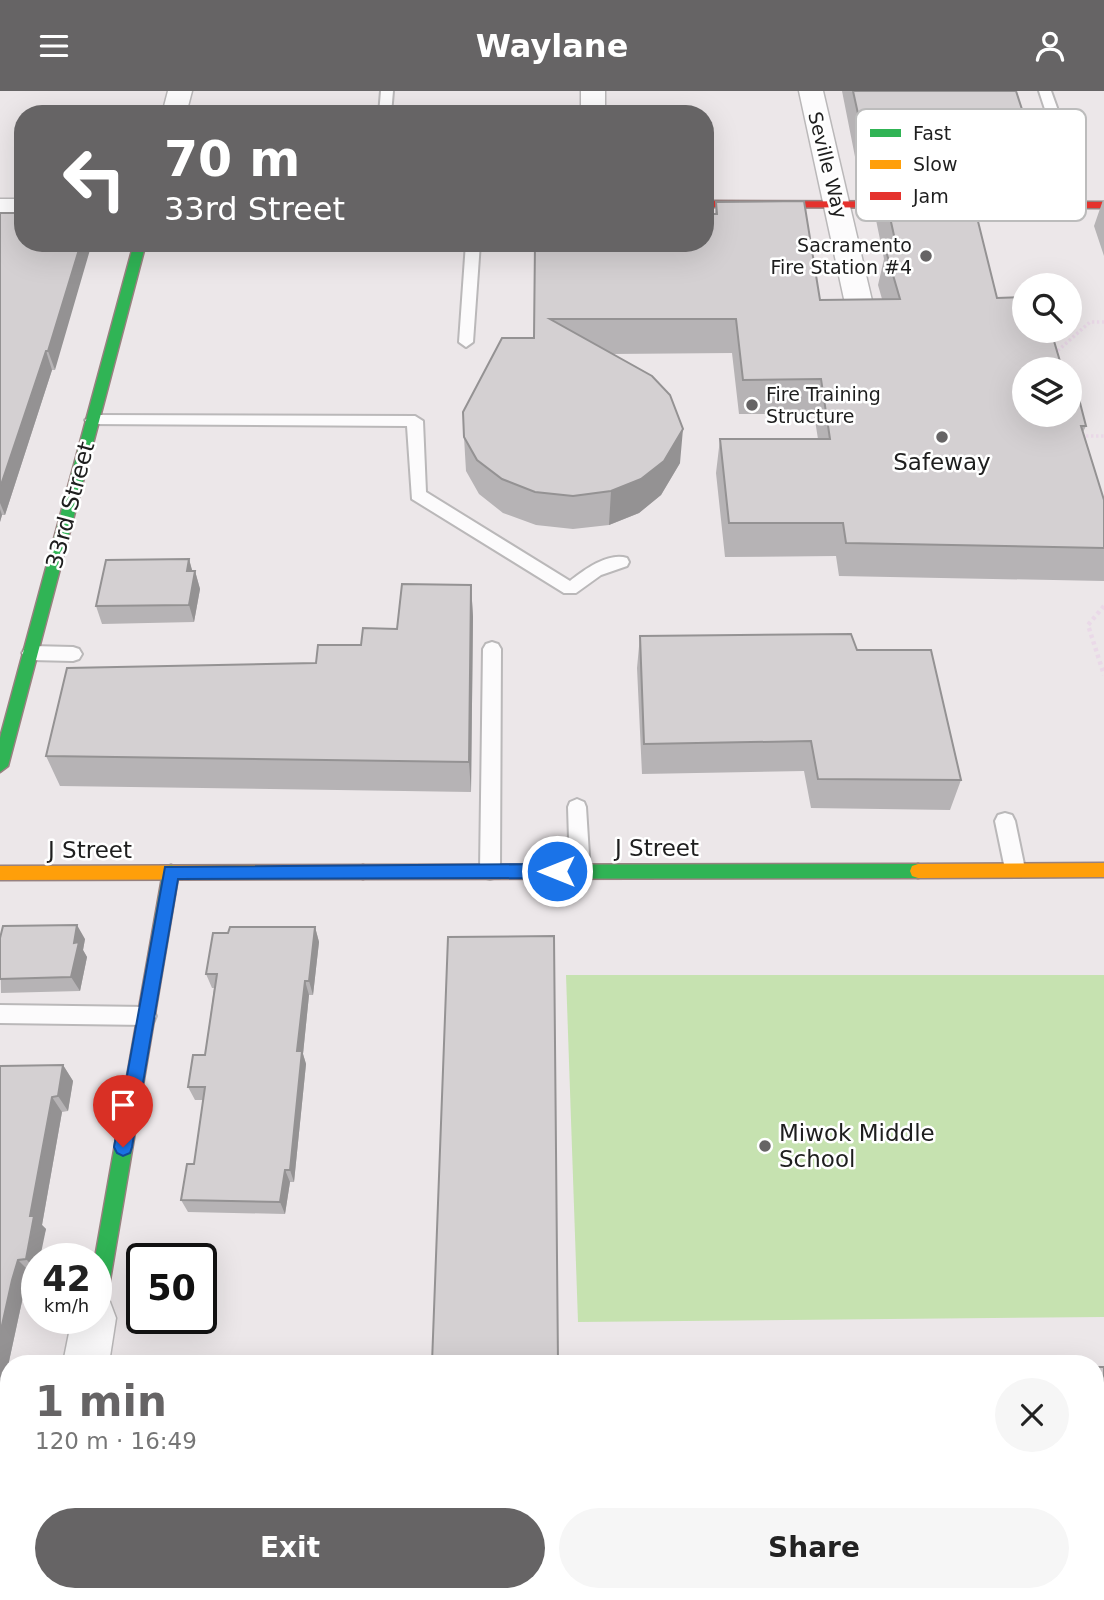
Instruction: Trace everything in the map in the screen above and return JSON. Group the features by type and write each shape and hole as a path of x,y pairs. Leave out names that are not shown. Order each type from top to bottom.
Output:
{"street":[{"name":"Seville Way","path":"811,91 834,204 843,223 863,322"},
{"path":"714,204 856,204"},
{"path":"1086,205 1104,205"},
{"name":"33rd Street","path":"0,766 138,252"},
{"name":"J Street","path":"0,873 1104,870"},
{"path":"107,1243 171,872"},
{"path":"87,1355 91,1334"}],"lane":[{"path":"1045,91 1051,109"},
{"path":"466,342 472,252"},
{"path":"93,419 415,421 418,495 570,589 595,571 621,562"},
{"path":"491,871 492,649"},
{"path":"31,653 73,654"},
{"path":"577,807 580,871"},
{"path":"1005,821 1015,870"},
{"path":"0,1014 146,1016"}],"path":[{"path":"1051,357 1090,322 1104,322"},
{"path":"1076,436 1104,436"},
{"path":"1104,606 1088,625 1104,675"}],"green space":[{"name":"Miwok Middle School","path":"566,975 1104,975 1104,1317 578,1322"}],"building":[{"path":"853,91 1016,91 1022,109 857,109"},
{"path":"804,201 820,300 900,299 886,251 895,240 891,221 978,221 997,298 1012,297 1012,343 1055,343 1059,357 1012,357 1012,427 1081,427 1104,500 1104,548 846,543 843,523 729,523 720,439 830,439 821,379 743,380 736,319 550,319 652,376 670,395 683,429 664,461 641,479 611,491 573,496 535,492 502,479 477,460 464,437 463,412 502,338 534,338 535,252 714,252 716,202"},
{"path":"0,213 14,213 14,252 78,252 48,351 0,488"},
{"path":"1082,411 1086,426 1082,426"},
{"path":"189,559 187,571 195,571 189,605 96,606 106,560"},
{"path":"402,584 471,585 469,762 46,756 67,668 316,663 318,645 361,645 363,628 397,629"},
{"path":"851,634 857,650 931,650 961,780 818,779 811,741 644,744 640,636"},
{"path":"77,925 74,943 79,942 71,977 0,979 0,938 3,926"},
{"path":"230,927 315,927 309,981 305,981 297,1051 302,1051 290,1170 285,1170 280,1202 181,1200 187,1164 194,1164 205,1087 188,1087 193,1055 205,1055 217,974 206,974 213,933 228,933"},
{"path":"554,936 558,1355 432,1355 448,937"},
{"path":"63,1065 58,1096 52,1097 30,1216 34,1216 29,1243 21,1243 21,1260 18,1260 12,1280 0,1334 0,1066"}],"traffic: fast":[{"path":"0,766 138,252"},
{"path":"363,872 918,871"},
{"path":"107,1243 171,872"}],"traffic: slow":[{"path":"918,871 1104,870"},
{"path":"0,873 363,872"}],"traffic: jam":[{"path":"714,204 856,204"},
{"path":"1086,205 1104,205"}],"place":[{"name":"Sacramento Fire Station #4","path":"926,256"},
{"name":"Fire Training Structure","path":"752,405"},
{"name":"Safeway","path":"942,437"},
{"name":"Miwok Middle School","path":"765,1146"}],"route":[{"path":"123,1147 171,872 557,871"}]}
